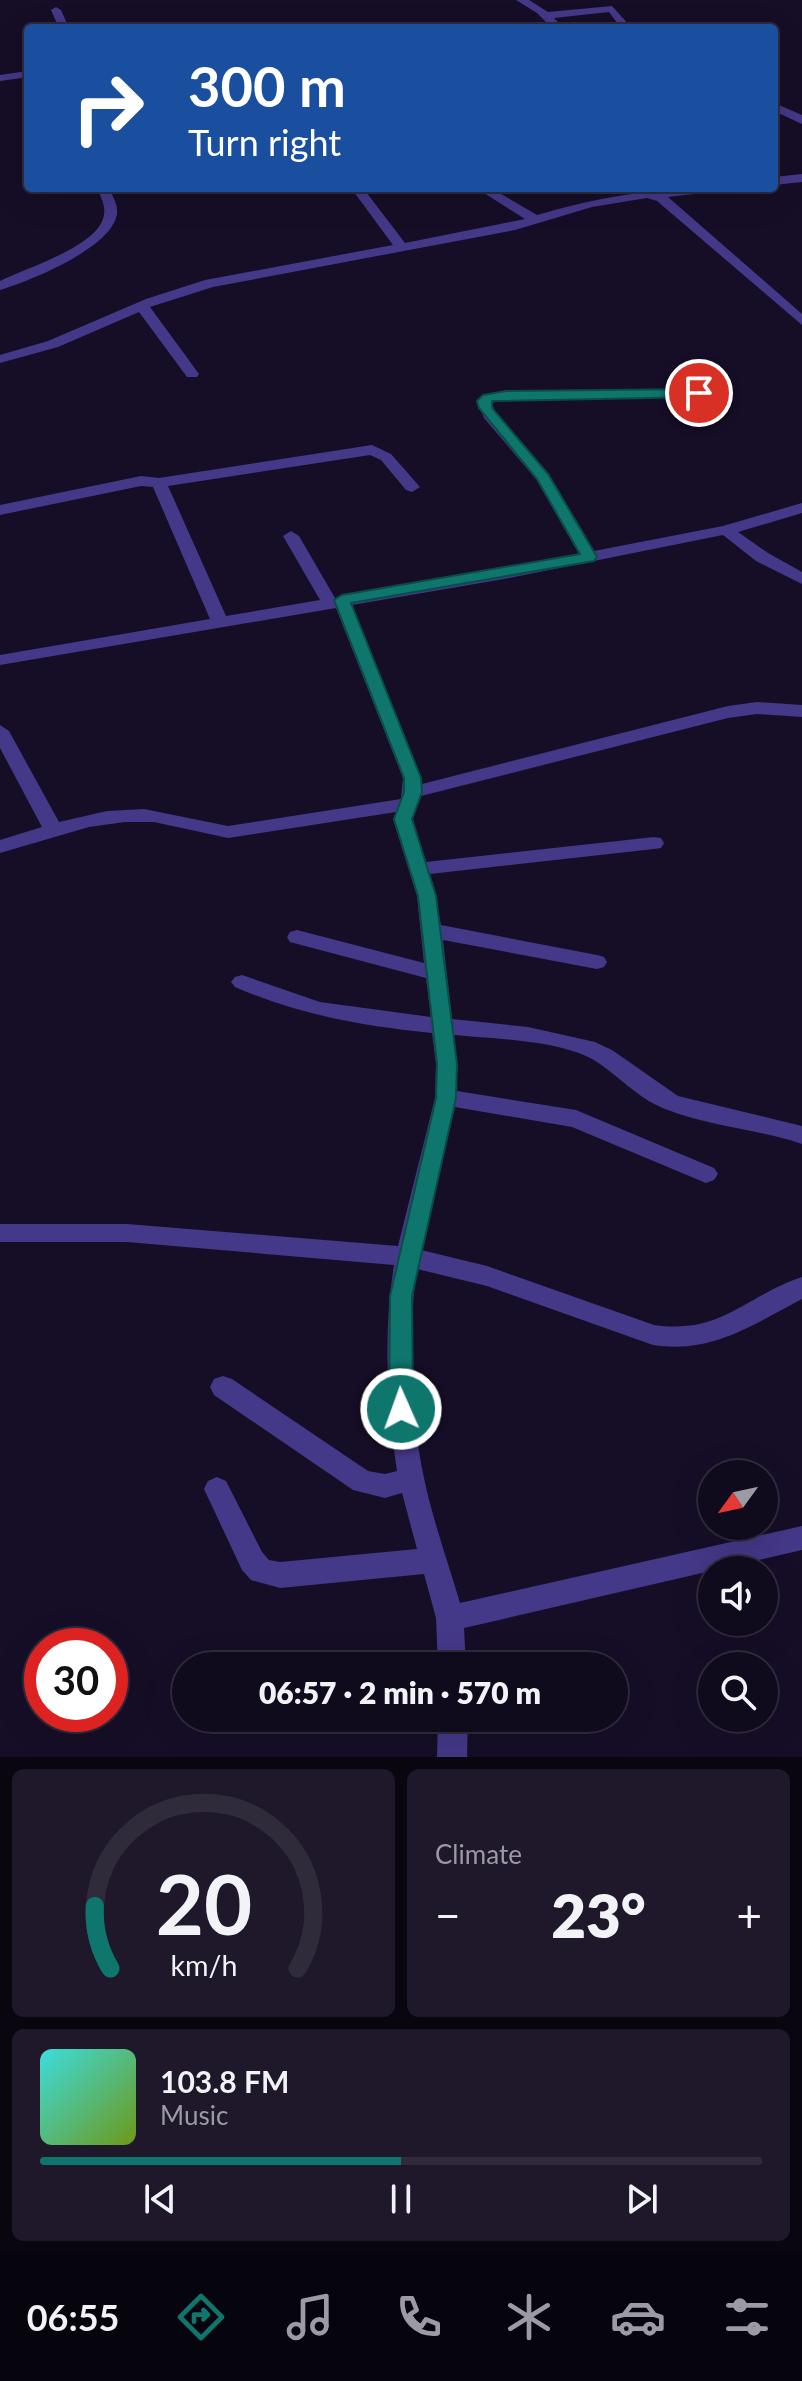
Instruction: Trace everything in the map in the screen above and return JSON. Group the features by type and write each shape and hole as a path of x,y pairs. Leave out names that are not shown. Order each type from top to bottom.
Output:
{"street":[{"path":"521,0 546,15 554,24"},
{"path":"546,15 612,9 623,24"},
{"path":"56,10 62,24"},
{"path":"0,78 24,75"},
{"path":"778,108 802,120"},
{"path":"778,180 802,178"},
{"path":"0,286 91,242 110,217 110,205 105,192"},
{"path":"360,192 401,246"},
{"path":"489,192 536,220"},
{"path":"0,359 53,344 142,306 210,283 536,220 590,203 647,192 802,321"},
{"path":"142,306 192,374"},
{"path":"589,557 543,477 489,415 484,401 506,395 723,394"},
{"path":"0,510 141,481 159,483 372,450 386,457 412,487"},
{"path":"159,483 220,622"},
{"path":"2,654 220,622 589,557 726,530 802,508"},
{"path":"726,530 762,557 802,579"},
{"path":"291,536 335,601 407,759 410,798 403,819 419,869 433,931 447,1064 446,1098 407,1257 401,1296 399,1345 401,1409 411,1479 450,1618 451,1652"},
{"path":"0,847 118,815 147,815 204,830 228,832 410,798 728,712 757,708 802,711"},
{"path":"0,731 54,831"},
{"path":"419,869 654,843"},
{"path":"433,931 597,962"},
{"path":"297,937 436,973"},
{"path":"242,982 271,997 327,1010 569,1043 602,1054 644,1088 669,1102 703,1113 775,1125 802,1135"},
{"path":"446,1098 512,1106 576,1119 706,1174"},
{"path":"0,1233 127,1233 407,1257 487,1276 653,1335 680,1339 715,1332 802,1287"},
{"path":"223,1387 362,1482 385,1486 411,1479"},
{"path":"217,1489 252,1561 261,1571 280,1575 435,1560"},
{"path":"450,1618 802,1538"},
{"path":"452,1757 453,1732"}],"route":[{"path":"401,1409 401,1296 407,1257 446,1098 447,1064 427,896 403,819 413,792 412,778 342,600 589,557 543,477 489,415 484,401 488,398 495,395 699,393"}]}
